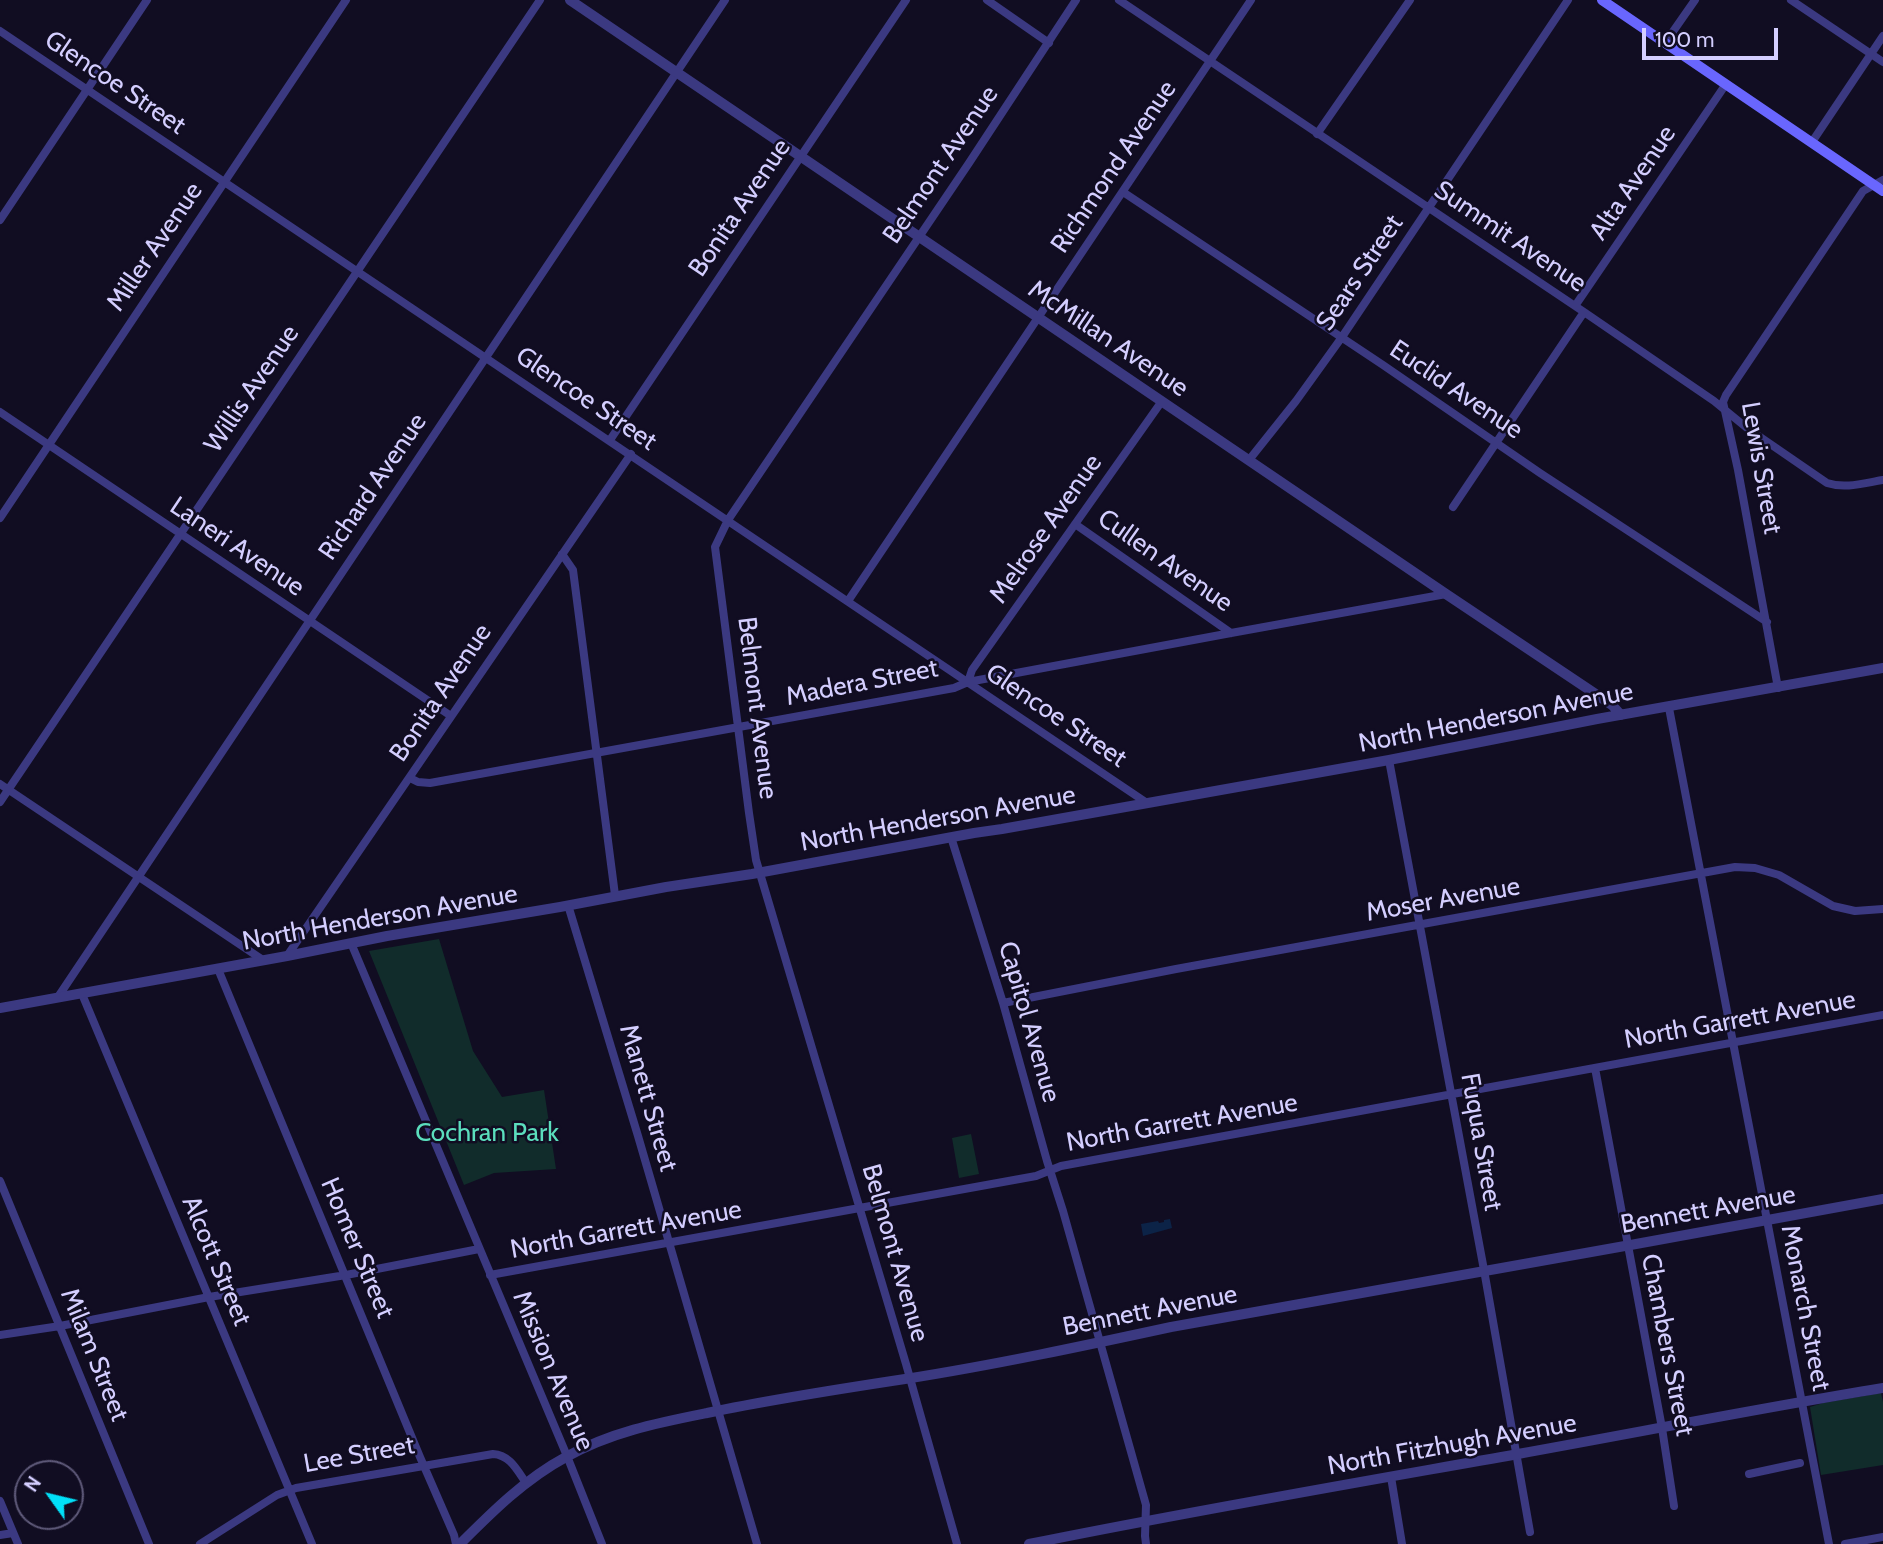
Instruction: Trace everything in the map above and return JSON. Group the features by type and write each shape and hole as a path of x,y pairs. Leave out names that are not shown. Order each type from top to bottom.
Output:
{"main road":[{"path":"1602,0 1880,185"}],"street":[{"path":"0,220 147,0"},
{"name":"Miller Avenue","path":"0,518 346,0"},
{"name":"Willis Avenue","path":"0,802 540,0"},
{"name":"McMillan Avenue","path":"570,0 1612,705 1620,715"},
{"name":"Richard Avenue","path":"58,998 724,0"},
{"name":"Bonita Avenue","path":"610,440 906,0"},
{"path":"987,0 1049,43"},
{"name":"Belmont Avenue","path":"957,1544 757,860 715,547 728,520 1076,0"},
{"name":"Summit Avenue","path":"1119,0 1584,312 1827,483 1847,486 1883,480"},
{"name":"Richmond Avenue","path":"848,601 1251,0"},
{"path":"1317,134 1410,0"},
{"name":"Sears Street","path":"1248,460 1296,401 1342,337 1568,0"},
{"path":"1665,43 1695,0"},
{"path":"1791,0 1883,62"},
{"name":"Glencoe Street","path":"0,31 1147,803"},
{"path":"1812,142 1883,36"},
{"name":"Alta Avenue","path":"1575,306 1726,84"},
{"name":"Lewis Street","path":"1778,688 1723,402 1863,191 1880,185"},
{"name":"Euclid Avenue","path":"1123,192 1767,622"},
{"path":"1453,507 1584,312"},
{"name":"Melrose Avenue","path":"968,682 971,672 1162,401"},
{"name":"Laneri Avenue","path":"0,412 451,716"},
{"name":"Bonita Avenue","path":"286,956 631,454"},
{"name":"Cullen Avenue","path":"1075,524 1231,633"},
{"path":"562,554 573,570 615,895"},
{"name":"Madera Street","path":"410,778 430,783 954,688 968,682 1446,594"},
{"name":"North Henderson Avenue","path":"0,1008 615,895 761,872 1389,760 1883,668"},
{"name":"Monarch Street","path":"1670,708 1829,1544"},
{"name":"Fuqua Street","path":"1389,760 1530,1532"},
{"path":"0,784 263,960"},
{"name":"Capitol Avenue","path":"951,837 1003,1003 1146,1506 1146,1544"},
{"name":"Moser Avenue","path":"1003,1003 1735,867 1755,868 1779,875 1833,906 1855,911 1883,909"},
{"name":"Manett Street","path":"568,905 757,1544"},
{"name":"Mission Avenue","path":"351,943 602,1544"},
{"name":"Homer Street","path":"218,969 458,1544"},
{"name":"Alcott Street","path":"82,994 312,1544"},
{"name":"North Garrett Avenue","path":"490,1275 1036,1176 1061,1166 1883,1015"},
{"name":"Chambers Street","path":"1595,1068 1674,1506"},
{"name":"Milam Street","path":"0,1181 149,1544"},
{"name":"Bennett Avenue","path":"458,1544 495,1509 548,1467 625,1431 654,1423 1883,1199"},
{"name":"North Garrett Avenue","path":"0,1335 479,1249"},
{"name":"North Fitzhugh Avenue","path":"1029,1544 1146,1520 1883,1388"},
{"name":"Lee Street","path":"200,1544 289,1490 423,1464 501,1454 512,1463 527,1483"},
{"path":"1749,1474 1800,1463"},
{"path":"1391,1477 1402,1544"},
{"path":"0,1501 18,1544"},
{"path":"0,1535 13,1533"},
{"path":"1845,1544 1883,1537"}],"green space":[{"name":"Cochran Park","path":"439,939 473,1051 502,1097 544,1090 556,1169 494,1173 464,1185 369,951"},
{"path":"971,1134 979,1174 959,1178 952,1138"},
{"path":"1881,1393 1883,1465 1821,1475 1810,1407"}],"water":[{"path":"1170,1219 1172,1228 1143,1236 1141,1224"}]}
